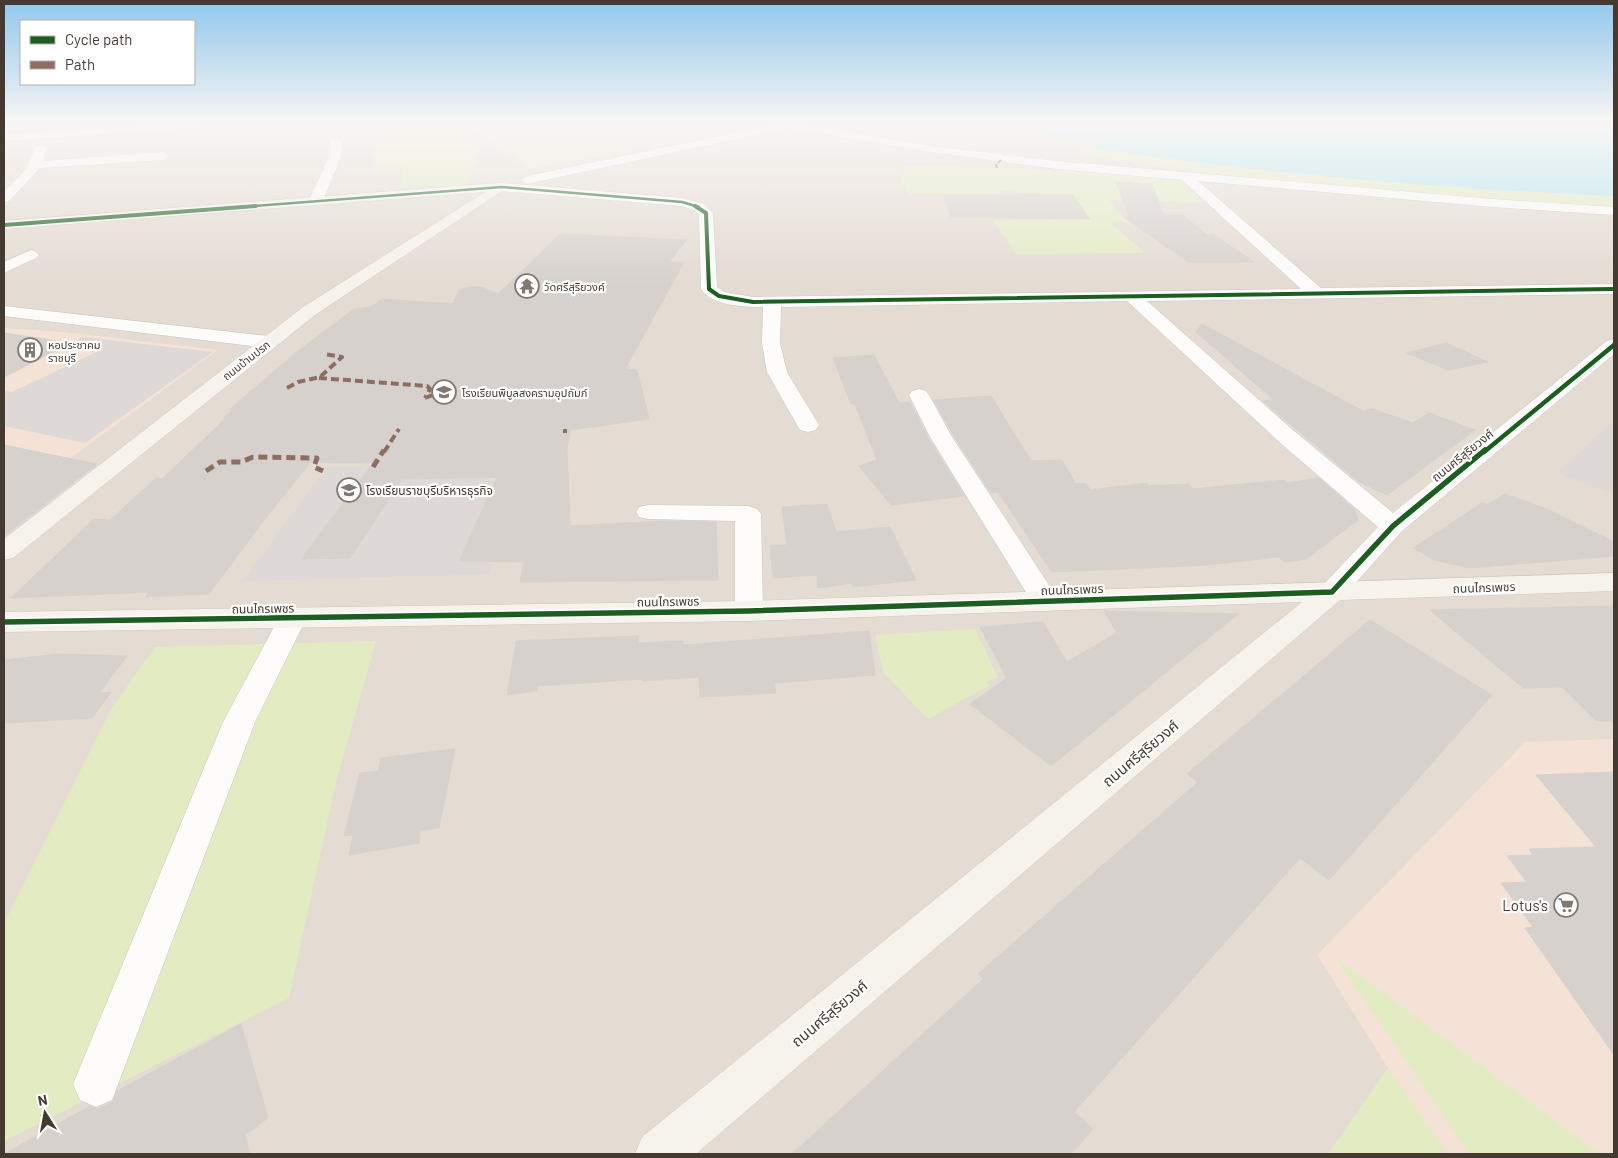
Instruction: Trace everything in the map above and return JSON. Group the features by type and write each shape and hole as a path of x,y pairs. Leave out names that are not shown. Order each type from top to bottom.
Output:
{"street":[{"path":"4,198 25,178"},
{"path":"316,200 326,178"},
{"path":"502,187 534,178"},
{"path":"1187,178 1316,293"},
{"path":"1199,178 1614,211"},
{"path":"4,225 502,187 682,202 699,207 706,213 709,289 719,296 753,302 1133,298 1316,293 1614,289"},
{"name":"ถนนบ้านปรก","path":"4,552 309,311 502,187"},
{"path":"1589,210 1614,222"},
{"path":"4,268 31,255"},
{"path":"1133,298 1285,435 1393,526"},
{"path":"772,303 771,343 777,372 808,425"},
{"path":"4,311 268,342"},
{"name":"ถนนศรีสุริยวงศ์","path":"659,1154 1332,592 1393,526 1614,346"},
{"path":"919,395 941,437 1046,602"},
{"path":"648,512 748,514 749,611"},
{"name":"ถนนไกรเพชร","path":"4,622 749,611 1614,582"},
{"path":"96,1084 239,722 292,619"}],"shaded area":[{"path":"4,178 1614,178 1614,1154 4,1154"},
{"path":"4,328 64,332 218,350 68,460 45,458 4,481"},
{"path":"83,337 213,352 85,443 4,426 4,391 12,392 101,350 71,343"},
{"path":"1614,420 1614,494 1557,473"},
{"path":"327,467 487,468 496,528 490,574 243,581"},
{"path":"1614,739 1614,1154 1447,1154 1388,1068 1317,955 1525,742"}],"green space":[{"path":"401,178 469,178 467,184 400,188"},
{"path":"902,178 1155,178 1185,182 1205,202 1109,200 1119,213 1130,222 1111,223 1145,253 1016,254 993,220 1090,219 1073,196 1019,194 1015,190 999,191 1001,194 908,194 906,185 900,184"},
{"path":"1247,178 1343,178 1483,189 1614,196 1614,208 1567,206"},
{"path":"975,629 998,677 986,682 990,685 928,719 883,672 875,635"},
{"path":"376,641 337,778 289,998 4,1141 4,923 110,711 155,647"},
{"path":"1334,956 1600,1154 1469,1154"},
{"path":"1388,1068 1448,1154 1328,1154"}],"water":[{"path":"1343,178 1614,178 1614,196 1483,189"}],"building":[{"path":"1116,182 1152,184 1164,216 1183,215 1207,235 1213,234 1254,262 1188,262 1124,217 1129,217"},
{"path":"944,195 1073,195 1090,219 951,217"},
{"path":"560,234 687,240 669,262 684,262 625,369 637,370 649,419 570,430 567,450 570,526 665,521 716,522 718,580 520,582 524,562 459,561 497,477 402,479 350,558 301,559 373,463 311,462 264,520 209,594 145,597 149,592 11,598 94,519 110,520 156,478 162,479 234,409 230,409 294,354 354,309 371,307 382,299 453,304 459,290 469,287 481,287 498,294"},
{"path":"1202,324 1363,411 1373,409 1413,423 1429,413 1475,430 1387,495 1359,482 1263,401 1274,400 1196,332"},
{"name":"หอประชาคม ราชบุรี","path":"4,333 71,343 4,377"},
{"path":"1446,343 1488,362 1448,370 1407,353"},
{"path":"874,355 899,403 910,402 928,438 964,496 891,505 859,466 877,460 855,404 851,404 833,358"},
{"path":"991,396 1031,461 1062,460 1076,484 1086,483 1090,490 1147,483 1149,486 1189,484 1193,489 1284,480 1287,483 1319,478 1355,510 1358,520 1306,559 1284,562 1279,557 1207,565 1052,572 998,492 991,493 954,436 934,400"},
{"path":"4,445 97,464 4,536"},
{"path":"1505,494 1547,509 1614,542 1614,556 1470,568 1435,560 1413,548 1482,503 1487,505"},
{"path":"827,504 836,532 890,527 916,580 853,587 851,583 818,588 817,575 773,578 770,546 787,545 782,507"},
{"path":"1614,606 1614,721 1596,721 1562,687 1523,688 1430,610"},
{"path":"1104,611 1238,614 1051,766 970,704 1007,678 980,627 1043,622 1067,662 1117,633"},
{"path":"1370,620 1492,695 1329,880 1300,858 1074,1112 1093,1129 1071,1154 792,1154 983,979 978,974 1198,782 1187,774"},
{"path":"869,631 875,675 774,683 776,693 700,697 699,677 537,686 537,691 507,695 516,641 639,636 638,643 683,641 683,645"},
{"path":"58,654 127,656 99,693 111,692 92,718 4,723 4,660"},
{"path":"455,749 439,828 420,831 419,843 349,855 353,835 344,836 360,773 378,771 381,758"},
{"name":"Lotus's","path":"1614,772 1614,1055 1525,928 1533,927 1501,883 1527,882 1507,856 1533,855 1529,849 1596,847 1536,775"},
{"path":"241,1024 268,1118 245,1135 250,1154 4,1154 90,1106 97,1109 113,1102 117,1091"}],"marked path":[{"path":"287,388 298,382 317,379 342,357 324,354"},
{"path":"319,378 427,386 430,389 425,398"},
{"path":"425,398 435,394 451,394"},
{"path":"373,467 399,429"},
{"path":"206,471 220,462 241,462 253,457 317,458 314,467 323,471"}],"cycle path":[{"path":"4,225 502,187 682,202 699,207 706,213 709,289 719,296 753,302 1614,289"},
{"path":"4,622 749,611 1332,592 1393,526 1614,345"}],"place":[{"name":"วัดศรีสุริยวงค์","path":"527,286"},
{"name":"หอประชาคม ราชบุรี","path":"30,350"},
{"name":"โรงเรียนพิบูลสงครามอุปถัมภ์","path":"444,392"},
{"name":"โรงเรียนราชบุรีบริหารธุรกิจ","path":"349,490"},
{"name":"Lotus's","path":"1566,905"}]}
